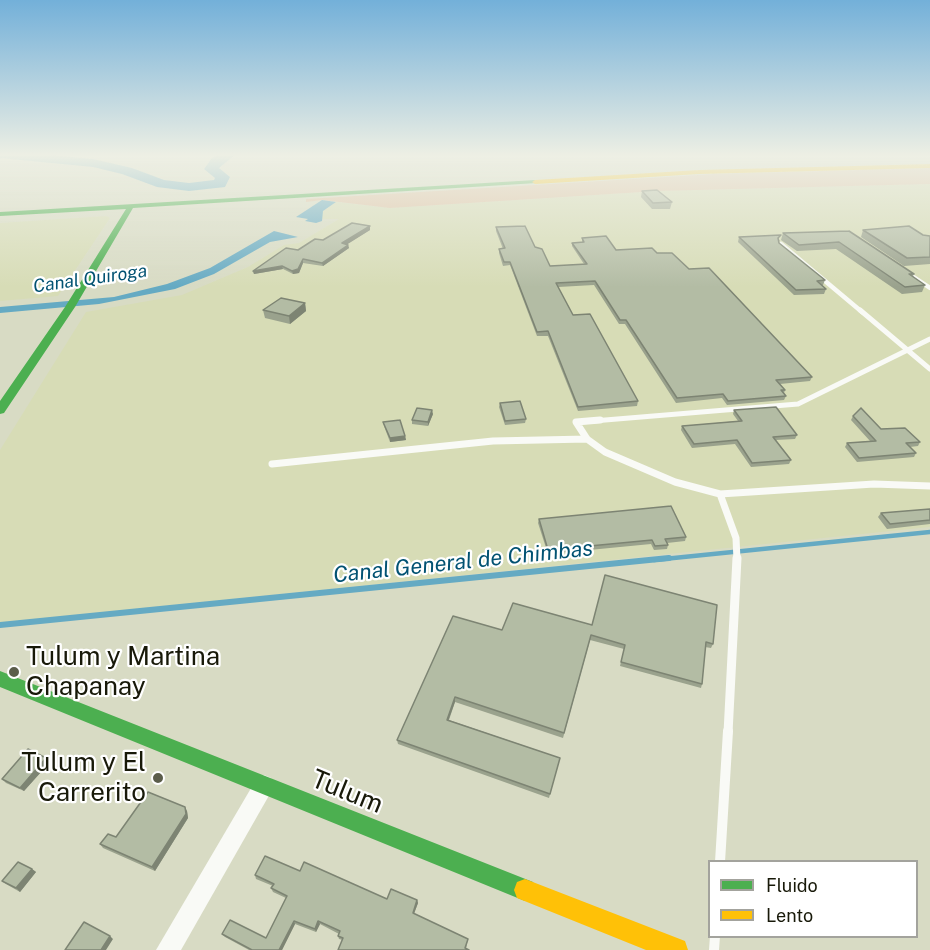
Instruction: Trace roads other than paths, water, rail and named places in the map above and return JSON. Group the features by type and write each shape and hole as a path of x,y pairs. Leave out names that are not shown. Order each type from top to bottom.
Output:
{"main road":[{"path":"0,214 259,198"},
{"path":"0,410 72,303 131,206"},
{"name":"Tulum","path":"0,679 676,950"}],"street":[{"path":"168,950 264,784"}],"lane":[{"path":"781,244 930,369"},
{"path":"901,268 930,288"},
{"path":"930,339 798,404 576,422 587,439 605,453 675,482 720,494 874,484 930,486"},
{"path":"273,464 493,441 587,439"},
{"path":"720,494 736,538 738,568 720,860"}],"water":[{"path":"322,200 336,202 323,211 322,221 316,223 296,217"},
{"path":"274,231 298,237 270,242 214,274 175,289 99,304 0,313 0,307 114,297 167,284 210,268"}],"waterway":[{"name":"Canal General de Chimbas","path":"654,560 930,532"},
{"name":"Canal General de Chimbas","path":"0,625 669,558"}],"place":[{"name":"Tulum y Martina Chapanay","path":"14,672"},
{"name":"Tulum y El Carrerito","path":"158,778"}],"water label":[{"name":"Canal Quiroga","path":"90,279"}]}
